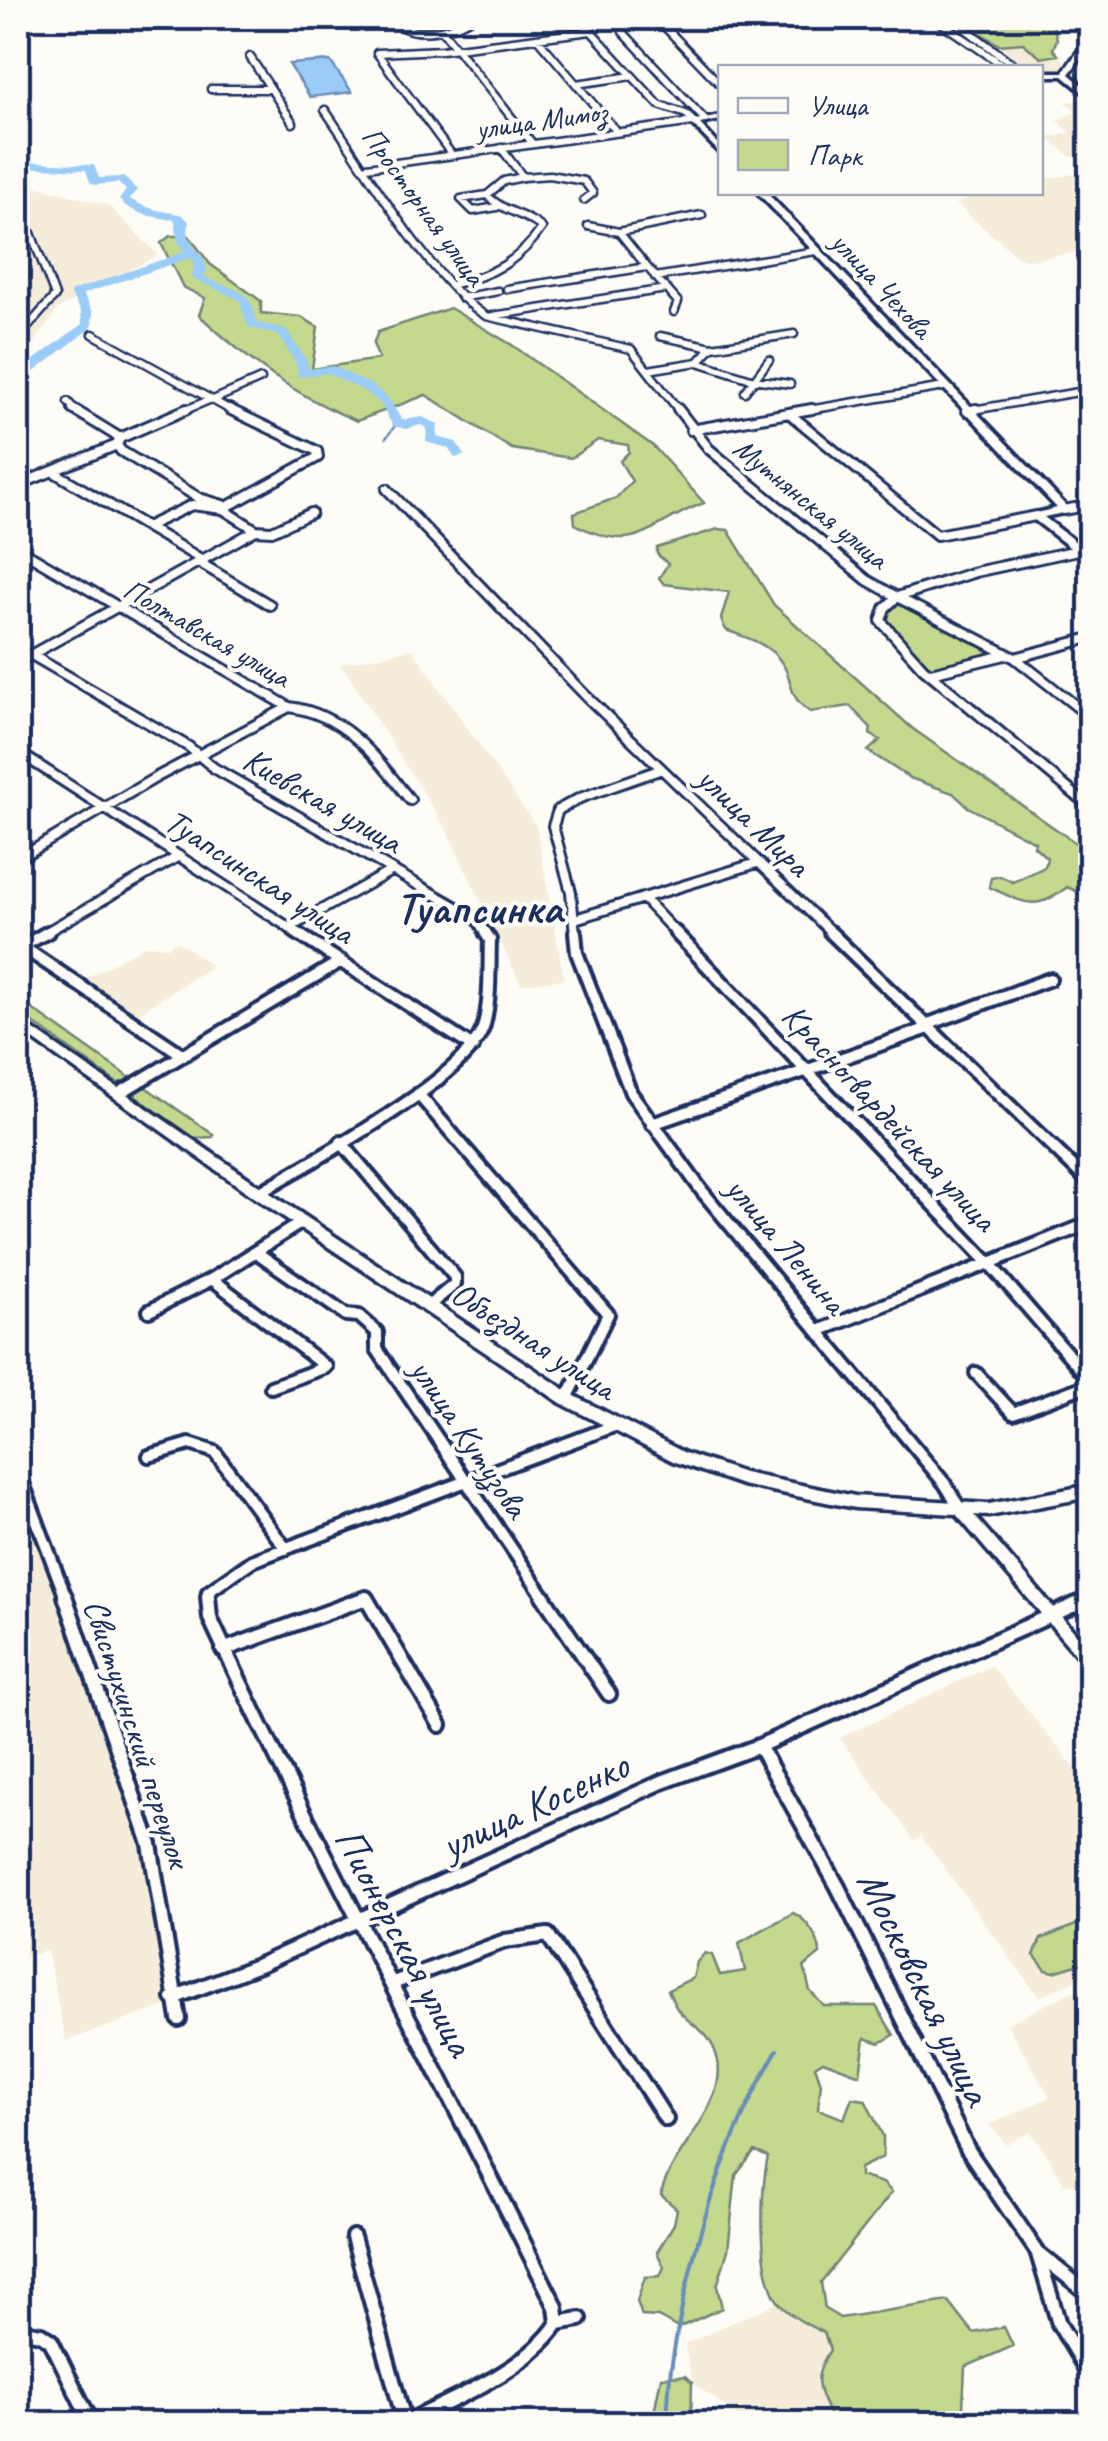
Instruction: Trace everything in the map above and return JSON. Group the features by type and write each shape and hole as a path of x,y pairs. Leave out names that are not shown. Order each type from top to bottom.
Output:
{"main road":[{"name":"Объездная улица","path":"18,1024 259,1193 567,1398 614,1426 711,1469 774,1487 854,1502 961,1510 1019,1506 1090,1490"}],"street":[{"path":"387,18 398,27 442,30 471,18"},
{"path":"579,18 659,105 700,121"},
{"path":"645,25 704,18"},
{"path":"934,18 1003,65"},
{"path":"951,18 1014,65"},
{"path":"661,23 718,82"},
{"path":"442,30 532,143"},
{"path":"452,155 378,56 379,52 456,49 592,31"},
{"path":"622,32 718,147"},
{"path":"537,38 616,132"},
{"path":"1065,74 1090,40"},
{"path":"250,57 293,123"},
{"path":"1043,74 1065,74 1090,96"},
{"path":"576,84 632,76"},
{"path":"212,89 271,89"},
{"name":"Просторная улица","path":"326,110 401,220 461,298 486,316 631,349 692,430"},
{"name":"улица Мимоз","path":"367,167 718,118"},
{"path":"501,148 522,177"},
{"path":"454,284 489,277 524,250 542,228 528,213 497,206 473,211 461,199 487,195 504,181 550,175 584,182 593,194 584,200"},
{"path":"487,195 497,206"},
{"name":"улица Чехова","path":"764,195 1064,510"},
{"path":"588,226 618,232 702,215"},
{"path":"18,223 31,233 55,296 18,338"},
{"path":"618,232 678,302 674,312"},
{"path":"656,276 816,251"},
{"path":"461,298 647,267"},
{"path":"486,316 666,289"},
{"path":"93,334 211,400 316,451 318,457 223,509"},
{"path":"660,336 712,347 794,334"},
{"path":"698,362 712,347"},
{"path":"745,392 768,360"},
{"path":"648,370 698,362 756,380 790,384"},
{"path":"18,485 261,379"},
{"path":"692,430 944,386"},
{"path":"967,411 1089,392"},
{"path":"68,402 69,407 119,441 121,451 201,502 223,509 256,530 272,531 311,513"},
{"path":"790,414 931,532 946,536 1090,505"},
{"name":"Мутнянская улица","path":"692,430 709,450 867,580 898,598 885,608 881,621 931,672 1090,808"},
{"path":"54,472 148,526 270,606"},
{"name":"улица Мира","path":"387,489 586,696 1090,1183"},
{"path":"148,526 201,502"},
{"path":"1036,516 1090,558"},
{"path":"18,662 256,530"},
{"name":"Полтавская улица","path":"18,548 289,707 326,714 368,750 410,800"},
{"path":"898,598 975,572 1078,550"},
{"path":"898,598 1010,656 1090,717"},
{"path":"931,672 1090,638"},
{"name":"Киевская улица","path":"30,654 476,918 490,940 484,1027 473,1047"},
{"path":"18,858 289,707"},
{"name":"Туапсинская улица","path":"18,752 473,1047"},
{"name":"улица Ленина","path":"662,769 580,798 558,810 553,826 575,920 576,953 624,1078 652,1124 774,1280 820,1330 945,1484 961,1510 1090,1660"},
{"path":"179,856 20,946 182,1055"},
{"path":"575,920 757,863"},
{"path":"289,928 391,871"},
{"name":"Красногвардейская улица","path":"644,898 990,1263 1090,1382"},
{"path":"118,1094 341,961"},
{"path":"652,1124 1050,979"},
{"path":"259,1193 418,1094 464,1060 473,1047"},
{"path":"418,1094 608,1314 567,1398"},
{"path":"341,1142 455,1277 456,1284 428,1307"},
{"path":"149,1311 212,1279 302,1222"},
{"path":"820,1330 1090,1223"},
{"name":"улица Кутузова","path":"256,1252 346,1315 359,1316 377,1332 376,1349 609,1694"},
{"path":"212,1279 326,1367 271,1387"},
{"path":"976,1373 1013,1413 1090,1382"},
{"path":"149,1456 190,1444 214,1452 286,1549 614,1426"},
{"name":"Свистухинский переулок","path":"18,1470 96,1678 150,1844 179,2019"},
{"name":"Пионерская улица","path":"286,1549 252,1561 208,1592 210,1618 282,1774 546,2280 558,2319"},
{"path":"223,1650 366,1598 440,1725"},
{"name":"улица Косенко","path":"173,1998 360,1920 662,1782 760,1746 1090,1598"},
{"name":"Московская улица","path":"760,1746 838,1887 968,2150 1038,2253 1085,2291"},
{"path":"393,1982 505,1941 548,1935 666,2119"},
{"path":"353,2237 404,2423 545,2342 558,2319 580,2319"},
{"name":"Московская улица","path":"1038,2253 1058,2324 1090,2376"},
{"path":"1050,2299 1055,2291 1066,2286 1085,2291"},
{"path":"18,2330 41,2334 51,2341 92,2424"}],"shaded area":[{"path":"1023,43 1041,58 1058,55 1070,67 1043,72 1043,65 1022,65 999,45"},
{"path":"1087,99 1090,155 1071,157 1047,137 1071,133 1057,120 1076,112 1066,102"},
{"path":"1074,174 1090,188 1090,250 1031,260 1017,256 956,204 968,199 967,195 1043,195 1043,180"},
{"path":"18,182 108,205 158,255 58,309 18,366"},
{"path":"412,649 536,826 564,979 521,984 444,825 341,664"},
{"path":"177,941 212,966 137,1014 85,979 146,945 168,947"},
{"path":"18,1492 53,1581 95,1717 146,1855 145,1875 168,2005 66,2041 47,1950 18,1959"},
{"path":"991,1666 1090,1786 1090,1974 1039,1997 921,1836 914,1840 840,1738"},
{"path":"1079,1988 1090,2003 1090,2185 1065,2184 1031,2132 1006,2144 990,2125 1050,2097 1007,2024"},
{"path":"779,2302 799,2321 824,2333 830,2350 817,2369 817,2386 833,2423 740,2423 735,2413 692,2383 685,2344"}],"green space":[{"path":"957,18 1051,18 1057,39 1053,49 1058,55 1041,58 1023,43 999,45"},
{"path":"170,236 189,236 210,264 261,301 261,313 301,317 318,327 312,369 379,359 373,344 378,332 450,308 512,345 653,446 704,503 630,537 597,534 575,524 574,513 616,498 632,481 620,461 629,452 628,445 598,440 571,458 512,449 426,395 357,421 312,400 273,376 199,315 205,298 183,287 161,243"},
{"path":"718,529 728,530 774,605 913,729 1090,853 1090,897 1067,887 1037,903 989,887 991,878 1000,876 1013,882 1045,867 1047,858 1034,846 1035,842 968,807 953,793 910,778 868,751 880,740 870,734 871,728 850,706 810,712 802,706 777,656 757,642 726,630 721,619 729,592 664,584 659,578 668,564 657,554 657,548"},
{"path":"899,601 999,655 932,668 922,663 883,621 885,612"},
{"path":"18,999 133,1080 117,1083 18,1012"},
{"path":"144,1086 213,1137 195,1138 136,1097 135,1091"},
{"path":"793,1913 808,1925 819,1948 820,1954 804,1967 810,1991 824,2006 876,2006 894,2035 880,2043 865,2038 860,2075 823,2061 815,2066 821,2083 818,2109 844,2119 852,2098 865,2100 883,2136 883,2157 860,2168 860,2176 883,2183 892,2192 821,2282 825,2309 840,2318 948,2301 973,2333 1004,2327 1013,2346 965,2367 963,2408 981,2423 833,2423 818,2379 830,2350 824,2333 779,2303 767,2273 763,2190 768,2157 755,2151 736,2175 728,2250 717,2286 722,2308 678,2328 658,2317 642,2316 637,2301 645,2277 660,2276 664,2267 657,2252 674,2224 677,2209 661,2195 676,2160 709,2107 719,2070 711,2043 677,2009 668,1990 693,1978 697,1962 705,1953 712,1955 720,1975 745,1971 739,1943"},
{"path":"1090,1919 1090,1961 1054,1972 1046,1970 1034,1955 1041,1939"},
{"path":"685,2376 692,2383 691,2423 652,2423 661,2377"}],"water":[{"path":"330,61 352,92 310,97 289,64"}],"waterway":[{"path":"18,164 90,167 95,182 120,179 132,190 124,200 130,205 150,213 179,217 191,253"},
{"path":"18,377 88,325 87,312 76,293 191,253"},
{"path":"191,253 200,260 201,271 196,276 243,297 252,325 282,332 302,363 302,374 329,369 368,389 384,400 397,423 422,421 434,427 430,439 452,445 459,455"},
{"path":"18,395 18,409"},
{"path":"386,438 397,423"},
{"path":"666,2424 679,2322 698,2241 739,2124 777,2050"}],"district":[{"name":"Туапсинка","path":"479,907"}]}
